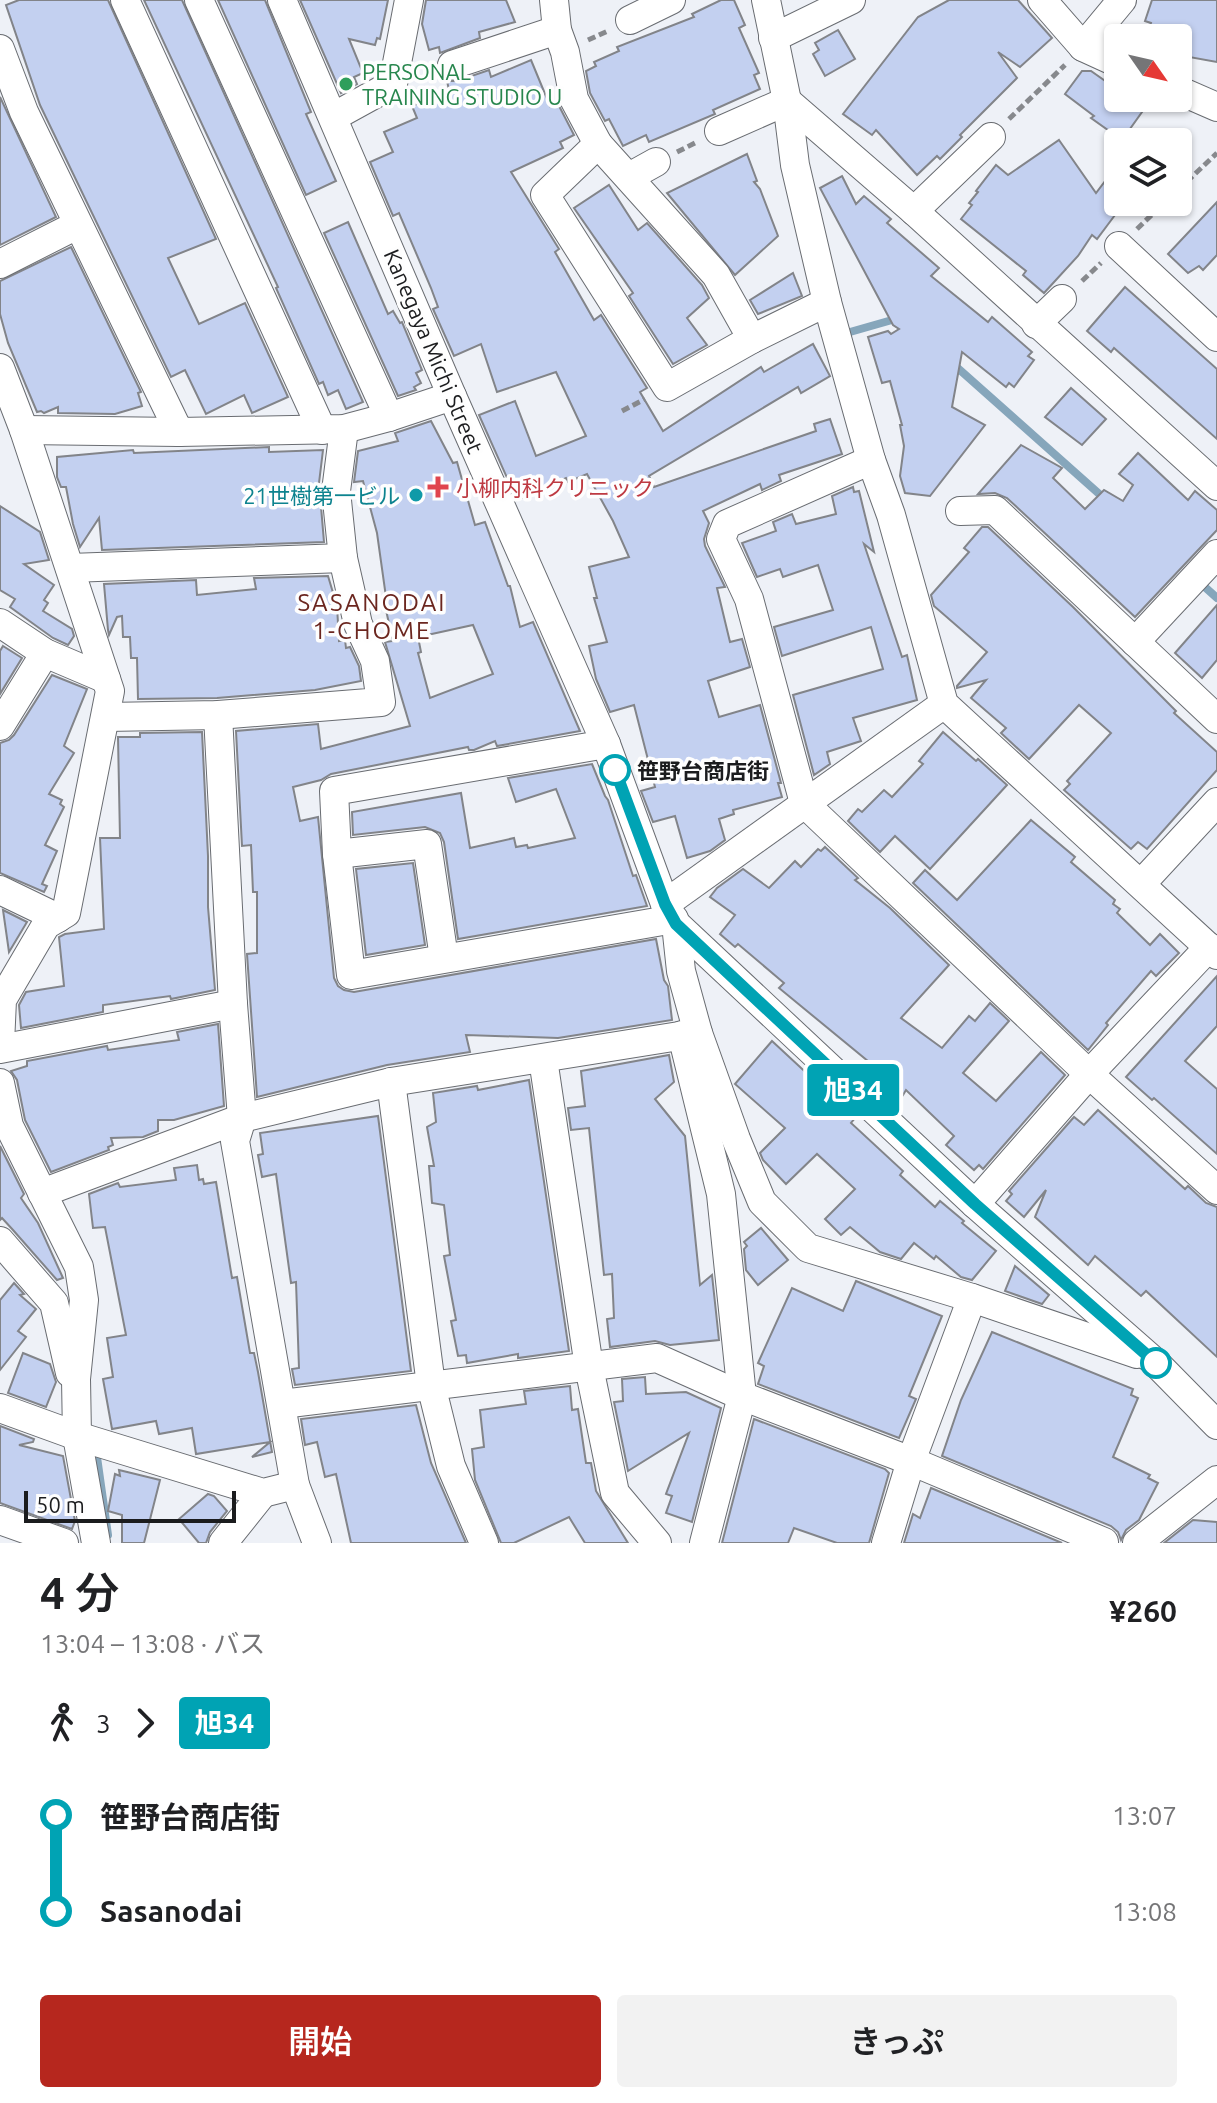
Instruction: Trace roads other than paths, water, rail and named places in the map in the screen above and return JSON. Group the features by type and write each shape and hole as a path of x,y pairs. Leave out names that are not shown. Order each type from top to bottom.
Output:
{"street":[{"path":"106,717 218,715 381,702 375,661 358,624 343,558 333,430 125,0"},
{"path":"199,0 389,417"},
{"name":"Kanegaya Michi Street","path":"282,0 606,744 672,916"},
{"path":"333,117 393,84 409,0"},
{"path":"554,0 574,99 598,144 716,275 752,339"},
{"path":"630,20 671,0"},
{"path":"766,0 787,101 795,165 827,302 944,704 1213,951 1089,1074 975,1204"},
{"path":"773,38 851,0"},
{"path":"1042,0 1083,47 1104,57"},
{"path":"1083,47 1122,0"},
{"path":"452,65 561,41"},
{"path":"0,49 24,112 179,432"},
{"path":"1192,96 1217,107"},
{"path":"719,131 787,101"},
{"path":"787,101 914,211 1217,486"},
{"path":"914,211 991,137"},
{"path":"598,144 545,195 667,387 752,339 827,302"},
{"path":"629,177 656,162"},
{"path":"0,264 77,225"},
{"path":"1119,246 1217,337"},
{"path":"1036,324 1062,299"},
{"path":"0,368 24,430 110,691 66,913 46,925 2,1000 0,1046 233,1004"},
{"path":"24,430 333,430 389,417 452,396"},
{"path":"871,460 727,524 721,539 749,599 804,803 1089,1074 1217,1190"},
{"path":"960,511 995,510 1217,719"},
{"path":"1135,642 1217,554"},
{"path":"70,568 343,558"},
{"path":"0,623 45,653 106,679"},
{"path":"0,726 45,653"},
{"path":"606,744 334,791 337,854 351,975 672,916 804,803 944,704"},
{"path":"218,715 242,1118 235,1141 295,1485 317,1543"},
{"path":"1141,884 1217,802"},
{"path":"337,854 427,844 444,958"},
{"path":"0,890 58,918"},
{"path":"672,916 690,1034 721,1194 742,1396 704,1543"},
{"path":"672,916 975,1204 1151,1359 1217,1425"},
{"path":"42,1193 242,1118 391,1082 690,1034"},
{"path":"690,1034 762,1202 808,1248 972,1298 1151,1359"},
{"path":"543,1059 589,1367 615,1493 657,1543"},
{"path":"391,1082 431,1385 451,1466 484,1543"},
{"path":"0,1083 9,1126 79,1267 84,1300 76,1379 77,1436 96,1543"},
{"path":"0,1241 54,1303 68,1371 76,1379"},
{"path":"886,1543 911,1461 972,1298"},
{"path":"282,1404 657,1358 742,1396 911,1461 1104,1542"},
{"path":"0,1408 77,1436 263,1493 295,1485"},
{"path":"1137,1543 1217,1480"},
{"path":"223,1543 263,1493"},
{"path":"0,1520 64,1543"}],"waterway":[{"path":"850,332 899,318"},
{"path":"952,363 1106,500"},
{"path":"1197,580 1217,598"},
{"path":"96,1450 108,1535"}],"place":[{"name":"PERSONAL TRAINING STUDIO U","path":"346,84"},
{"name":"小柳内科クリニック","path":"438,487"},
{"name":"21世樹第一ビル","path":"416,495"},
{"name":"笹野台商店街","path":"615,770"}],"district":[{"name":"SASANODAI 1-CHOME","path":"372,616"}]}
